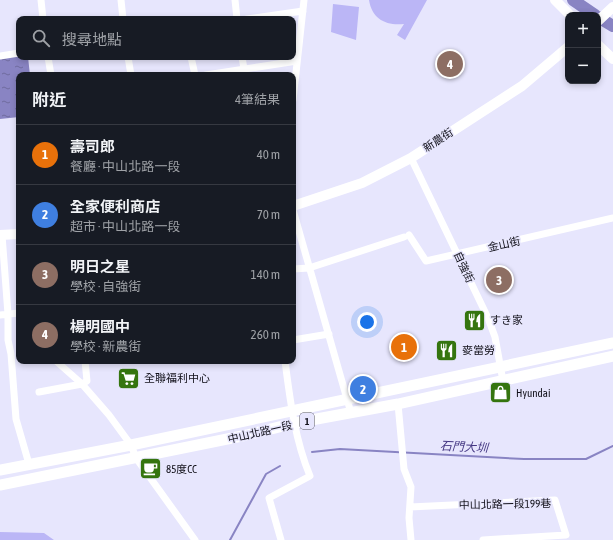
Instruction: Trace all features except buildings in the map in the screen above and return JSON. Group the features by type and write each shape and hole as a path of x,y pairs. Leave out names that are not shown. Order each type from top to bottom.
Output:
{"main road":[{"name":"中山北路一段","path":"0,470 132,445 347,398 613,343"},
{"name":"中山北路一段","path":"0,486 398,404 613,356"}],"street":[{"path":"41,0 43,16"},
{"path":"121,0 123,16"},
{"path":"235,0 237,16"},
{"path":"296,72 304,0"},
{"path":"555,0 567,12"},
{"path":"601,18 613,7"},
{"path":"268,16 303,11"},
{"name":"新農街","path":"296,205 373,179 411,158 522,86 567,48"},
{"path":"601,48 613,59"},
{"path":"0,56 16,54"},
{"path":"48,60 50,72"},
{"path":"128,60 130,72"},
{"path":"192,60 194,72"},
{"path":"242,60 244,72 297,61"},
{"name":"自強街","path":"411,158 488,318 496,338 503,381"},
{"name":"金山街","path":"309,268 406,236 426,261 458,255 613,218"},
{"path":"296,221 351,413"},
{"path":"16,234 1,235 8,314 8,340 11,354 16,419 29,464"},
{"path":"296,269 309,268"},
{"path":"0,315 16,313"},
{"path":"296,340 329,334"},
{"path":"59,364 82,384 132,445 136,458 195,540"},
{"path":"39,392 82,384 87,381 85,364"},
{"path":"281,540 269,498 310,476 304,462 291,410 285,364"},
{"path":"398,404 404,469 411,487 409,518 411,540"},
{"name":"中山北路一段199巷","path":"410,507 555,500 566,535 483,540"}],"shaded area":[{"path":"369,0 427,0 405,40 397,35 404,24 391,24 381,20 373,12"},
{"path":"333,4 359,7 356,40 331,32"},
{"path":"0,532 44,533 54,540 0,540"}],"water":[{"path":"16,52 16,60 28,60 30,72 16,72 16,117 0,119 0,55"}],"waterway":[{"path":"573,0 591,12"},
{"path":"601,19 613,26"},
{"name":"石門大圳","path":"312,452 340,449 524,459 586,459 613,446"},
{"name":"石門大圳","path":"230,540 266,474 280,466"}],"place":[{"name":"楊明國中","path":"450,64"},
{"name":"明日之星","path":"499,280"},
{"name":"すき家","path":"475,320"},
{"name":"壽司郎","path":"404,347"},
{"name":"麥當勞","path":"447,350"},
{"name":"全聯福利中心","path":"129,378"},
{"name":"全家便利商店","path":"363,389"},
{"name":"Hyundai","path":"501,393"},
{"name":"85度CC","path":"151,469"}]}
